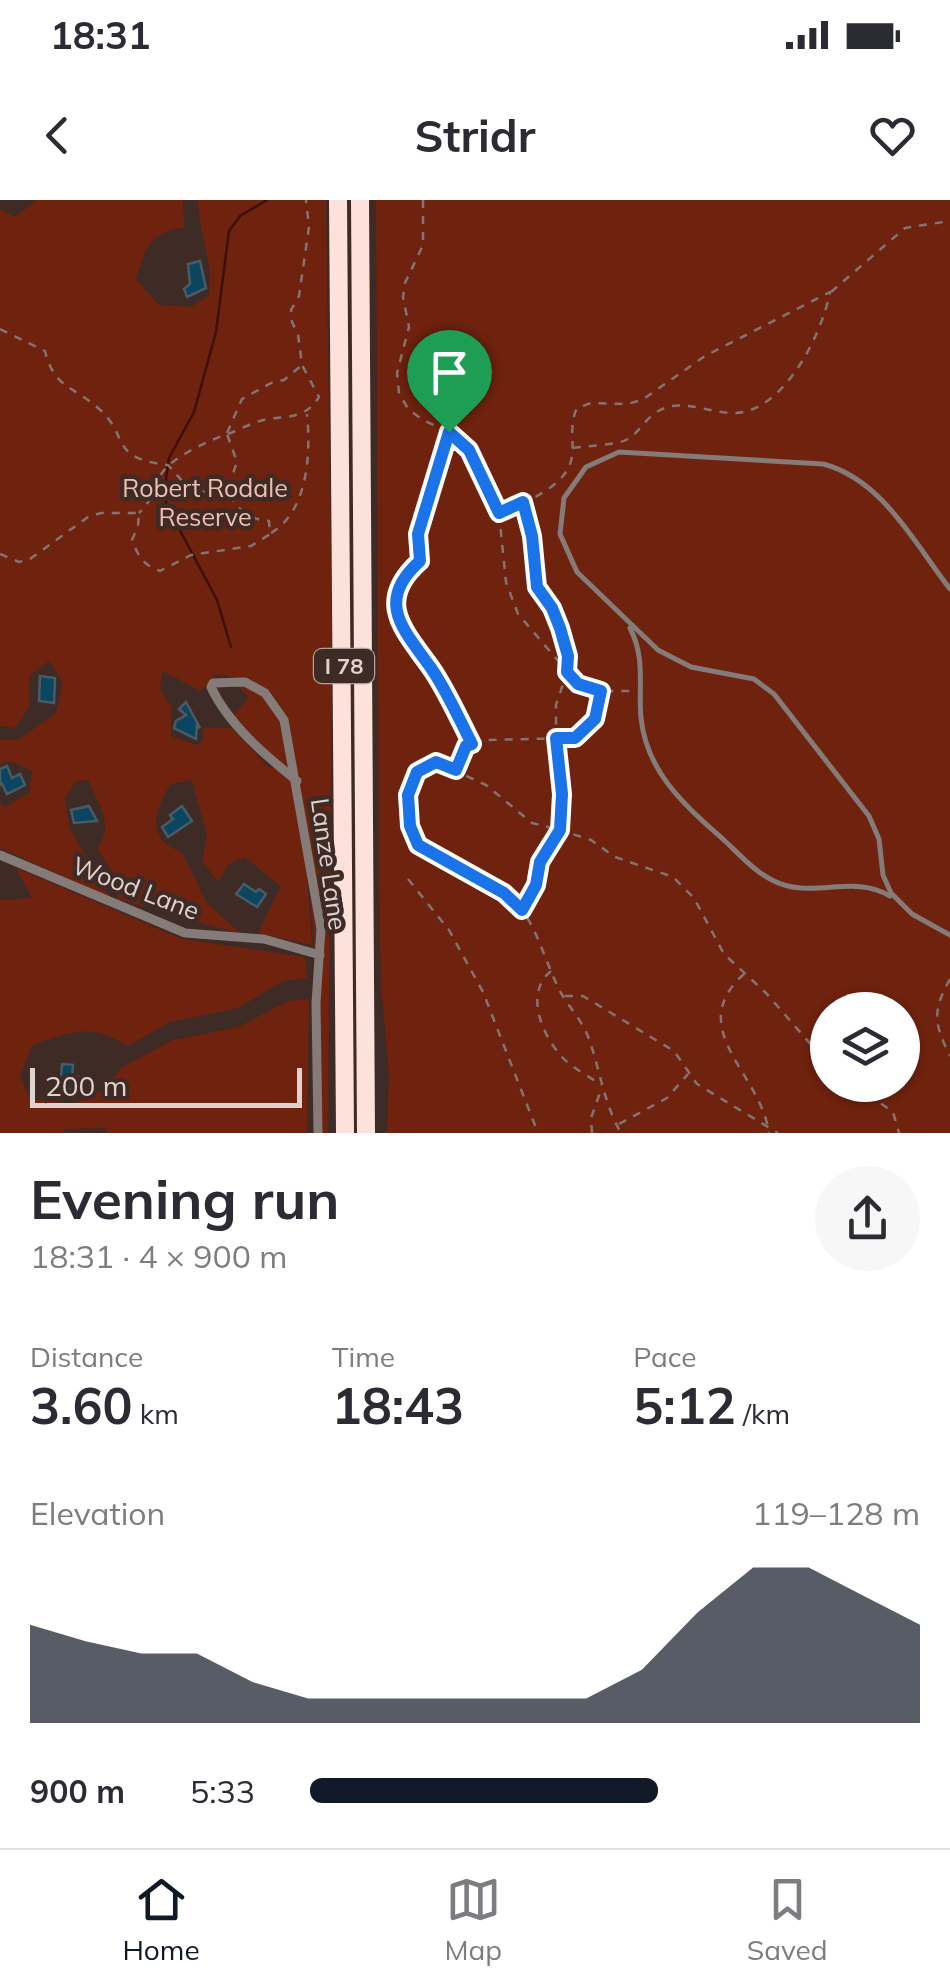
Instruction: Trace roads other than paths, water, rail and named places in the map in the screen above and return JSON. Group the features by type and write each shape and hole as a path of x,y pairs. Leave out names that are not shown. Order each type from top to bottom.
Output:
{"highway":[{"name":"I 78","path":"338,200 345,1133"},
{"name":"I 78","path":"360,200 366,1133"}],"street":[{"name":"Lanze Lane","path":"296,782 222,708 211,687 214,683 245,682 264,693 284,720 296,782 314,879 321,930 315,1034 318,1133"},
{"name":"Wood Lane","path":"0,855 185,933 264,939 320,955"}],"lane":[{"path":"898,901 882,875 878,840 869,816 774,694 743,675 691,667 674,660 643,638 577,572 564,548 559,522 564,498 577,476 596,460 620,452 823,464 842,470 877,495 950,589"},
{"path":"627,622 638,648 644,738 677,798 760,873 785,886 799,889 861,885 884,892 929,925 950,935"}],"waterway":[{"path":"231,647 217,600 166,504 166,478 169,458 194,412 216,332 229,231 240,216 267,200"}],"park label":[{"name":"Robert Rodale Reserve","path":"205,502"}]}
